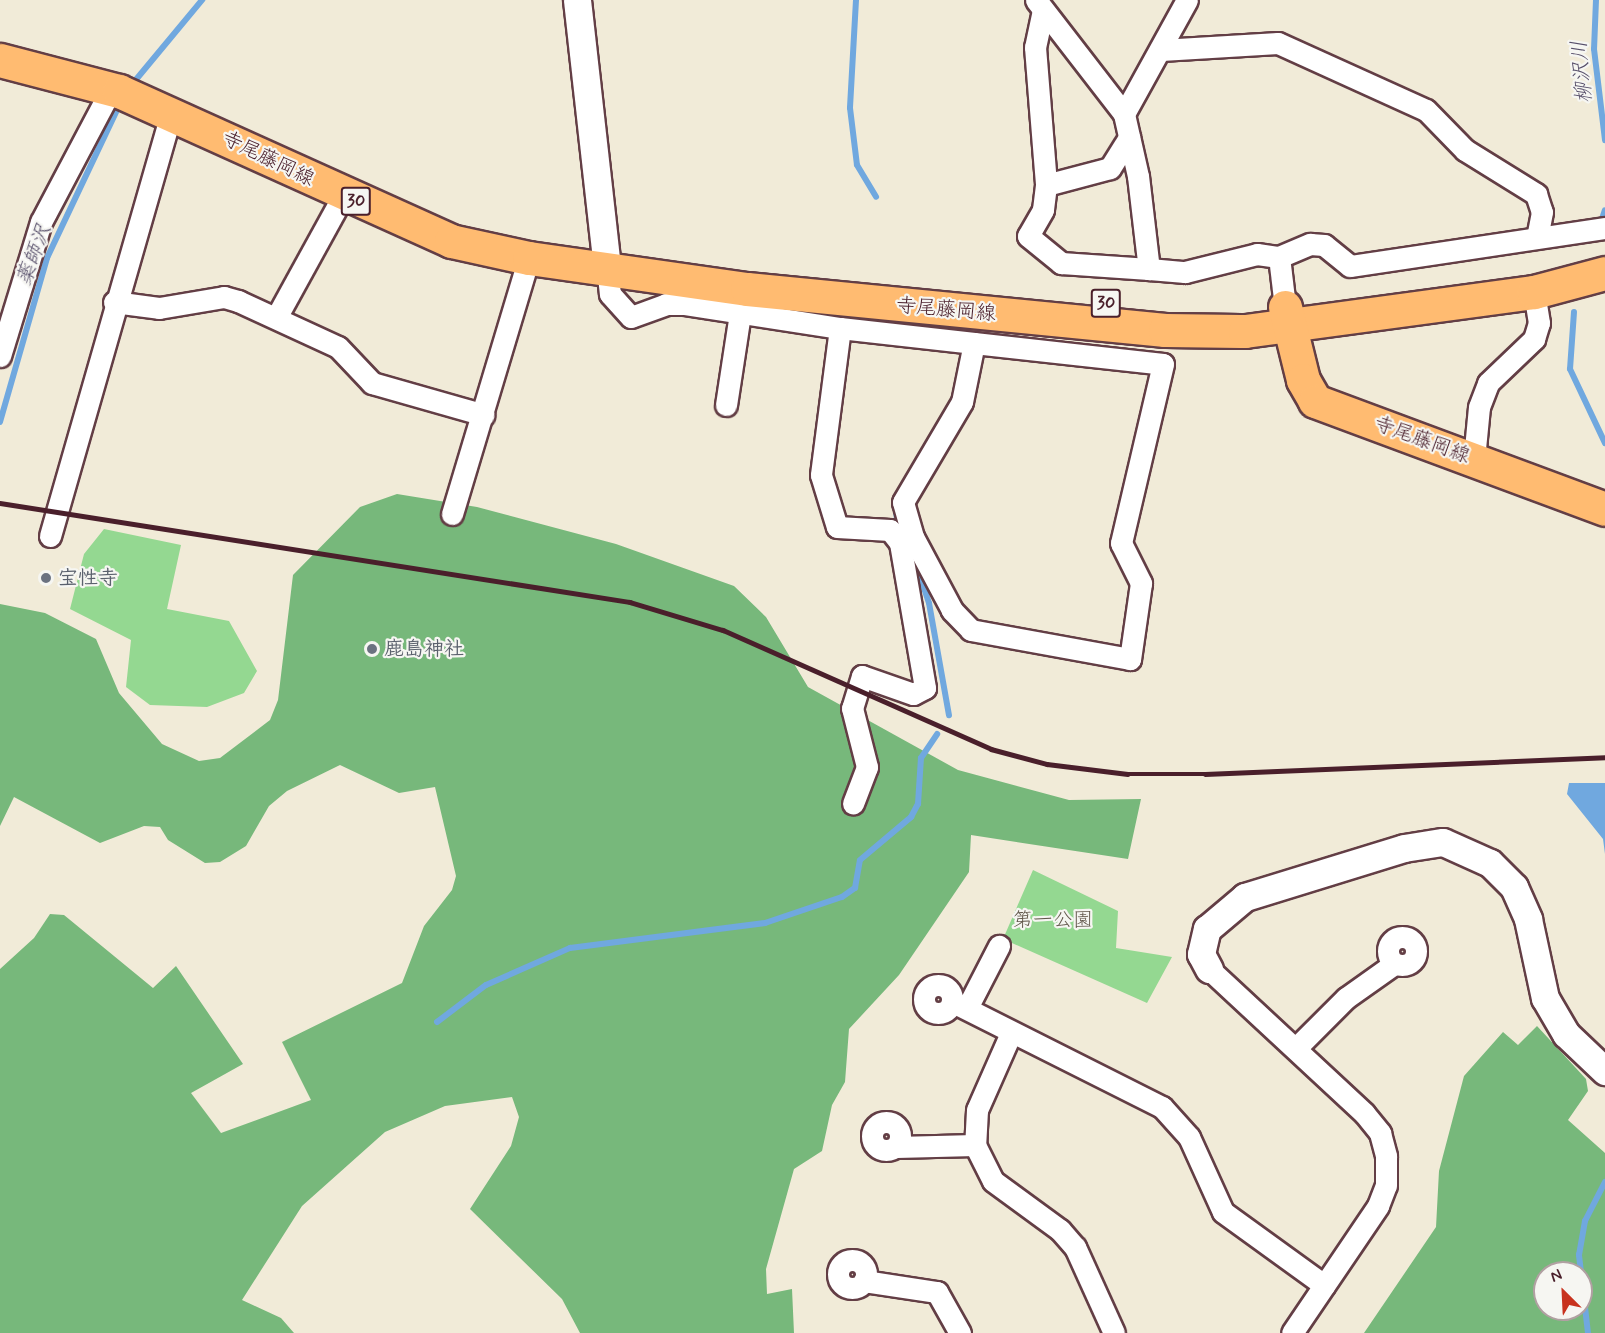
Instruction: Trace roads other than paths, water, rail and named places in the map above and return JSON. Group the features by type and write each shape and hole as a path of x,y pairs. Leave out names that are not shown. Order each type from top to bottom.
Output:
{"main road":[{"name":"寺尾藤岡線","path":"0,60 111,89 171,113 343,196 451,241 529,258 607,266 670,260 1166,310 1286,316 1534,292 1605,273"},
{"name":"寺尾藤岡線","path":"1286,316 1605,268"},
{"name":"寺尾藤岡線","path":"1286,316 1303,381 1315,401 1605,509"}],"street":[{"path":"577,0 610,294 631,317 666,304 840,328 1163,364 1122,543 1141,583 1130,659 971,630 952,610 906,540 890,530 837,527 820,474 823,432 840,328"},
{"path":"1124,114 1187,0"},
{"path":"1040,5 1124,114 1149,269"},
{"path":"1040,5 1035,47 1046,185 1043,210 1028,236 1061,263 1185,272 1257,254 1279,257 1310,244 1323,245 1350,266 1605,228"},
{"path":"1161,50 1278,43 1426,110 1465,150 1536,194 1542,212 1537,238"},
{"path":"0,356 9,284 111,89"},
{"path":"50,536 114,302 171,113"},
{"path":"1046,185 1110,168 1129,137"},
{"path":"277,316 343,196"},
{"path":"1279,257 1286,316"},
{"path":"452,514 484,415 529,258"},
{"path":"1474,459 1479,407 1488,383 1534,339 1539,324 1534,292"},
{"path":"114,302 159,308 224,297 277,316 338,347 372,383 484,415"},
{"path":"726,405 740,314"},
{"path":"853,803 867,766 852,708 862,676 913,694 925,688 903,502 962,402 974,343"},
{"path":"1292,1333 1378,1206 1386,1185 1386,1156 1380,1133 1364,1113 1298,1046 1209,969 1201,954 1207,929 1245,897 1404,848 1443,842 1490,863 1514,887 1528,919 1545,998 1566,1034 1605,1071"},
{"path":"999,946 960,1005 1011,1033 1162,1107 1189,1137 1223,1212 1324,1285"},
{"path":"1298,1046 1346,998 1394,964"},
{"path":"1011,1033 977,1110 975,1144 993,1181 1060,1230 1075,1247 1114,1333"},
{"path":"896,1147 975,1144"},
{"path":"864,1281 937,1292 960,1333"}],"water":[{"path":"1569,783 1605,783 1605,854 1603,839 1567,794"}],"waterway":[{"name":"薬師沢","path":"134,82 202,0"},
{"path":"856,0 850,108 857,165 876,197"},
{"name":"柳沢川","path":"1596,0 1594,49 1605,140"},
{"name":"薬師沢","path":"0,422 47,258 119,106"},
{"name":"柳沢川","path":"1602,219 1605,210"},
{"name":"柳沢川","path":"1574,312 1570,369 1605,443"},
{"path":"895,503 898,526"},
{"path":"916,564 929,603 949,715"},
{"path":"437,1022 486,985 570,948 765,923 842,897 855,888 860,860 911,817 918,804 921,758 937,734"},
{"name":"柳沢川","path":"1588,1333 1579,1255 1585,1221 1605,1182"}],"railway":[{"path":"0,503 630,602 723,630 991,749 1047,764 1127,774 1205,774 1605,757"}],"place":[{"name":"宝性寺","path":"46,578"},
{"name":"鹿島神社","path":"372,649"}],"park label":[{"name":"第一公園","path":"1053,920"}]}
